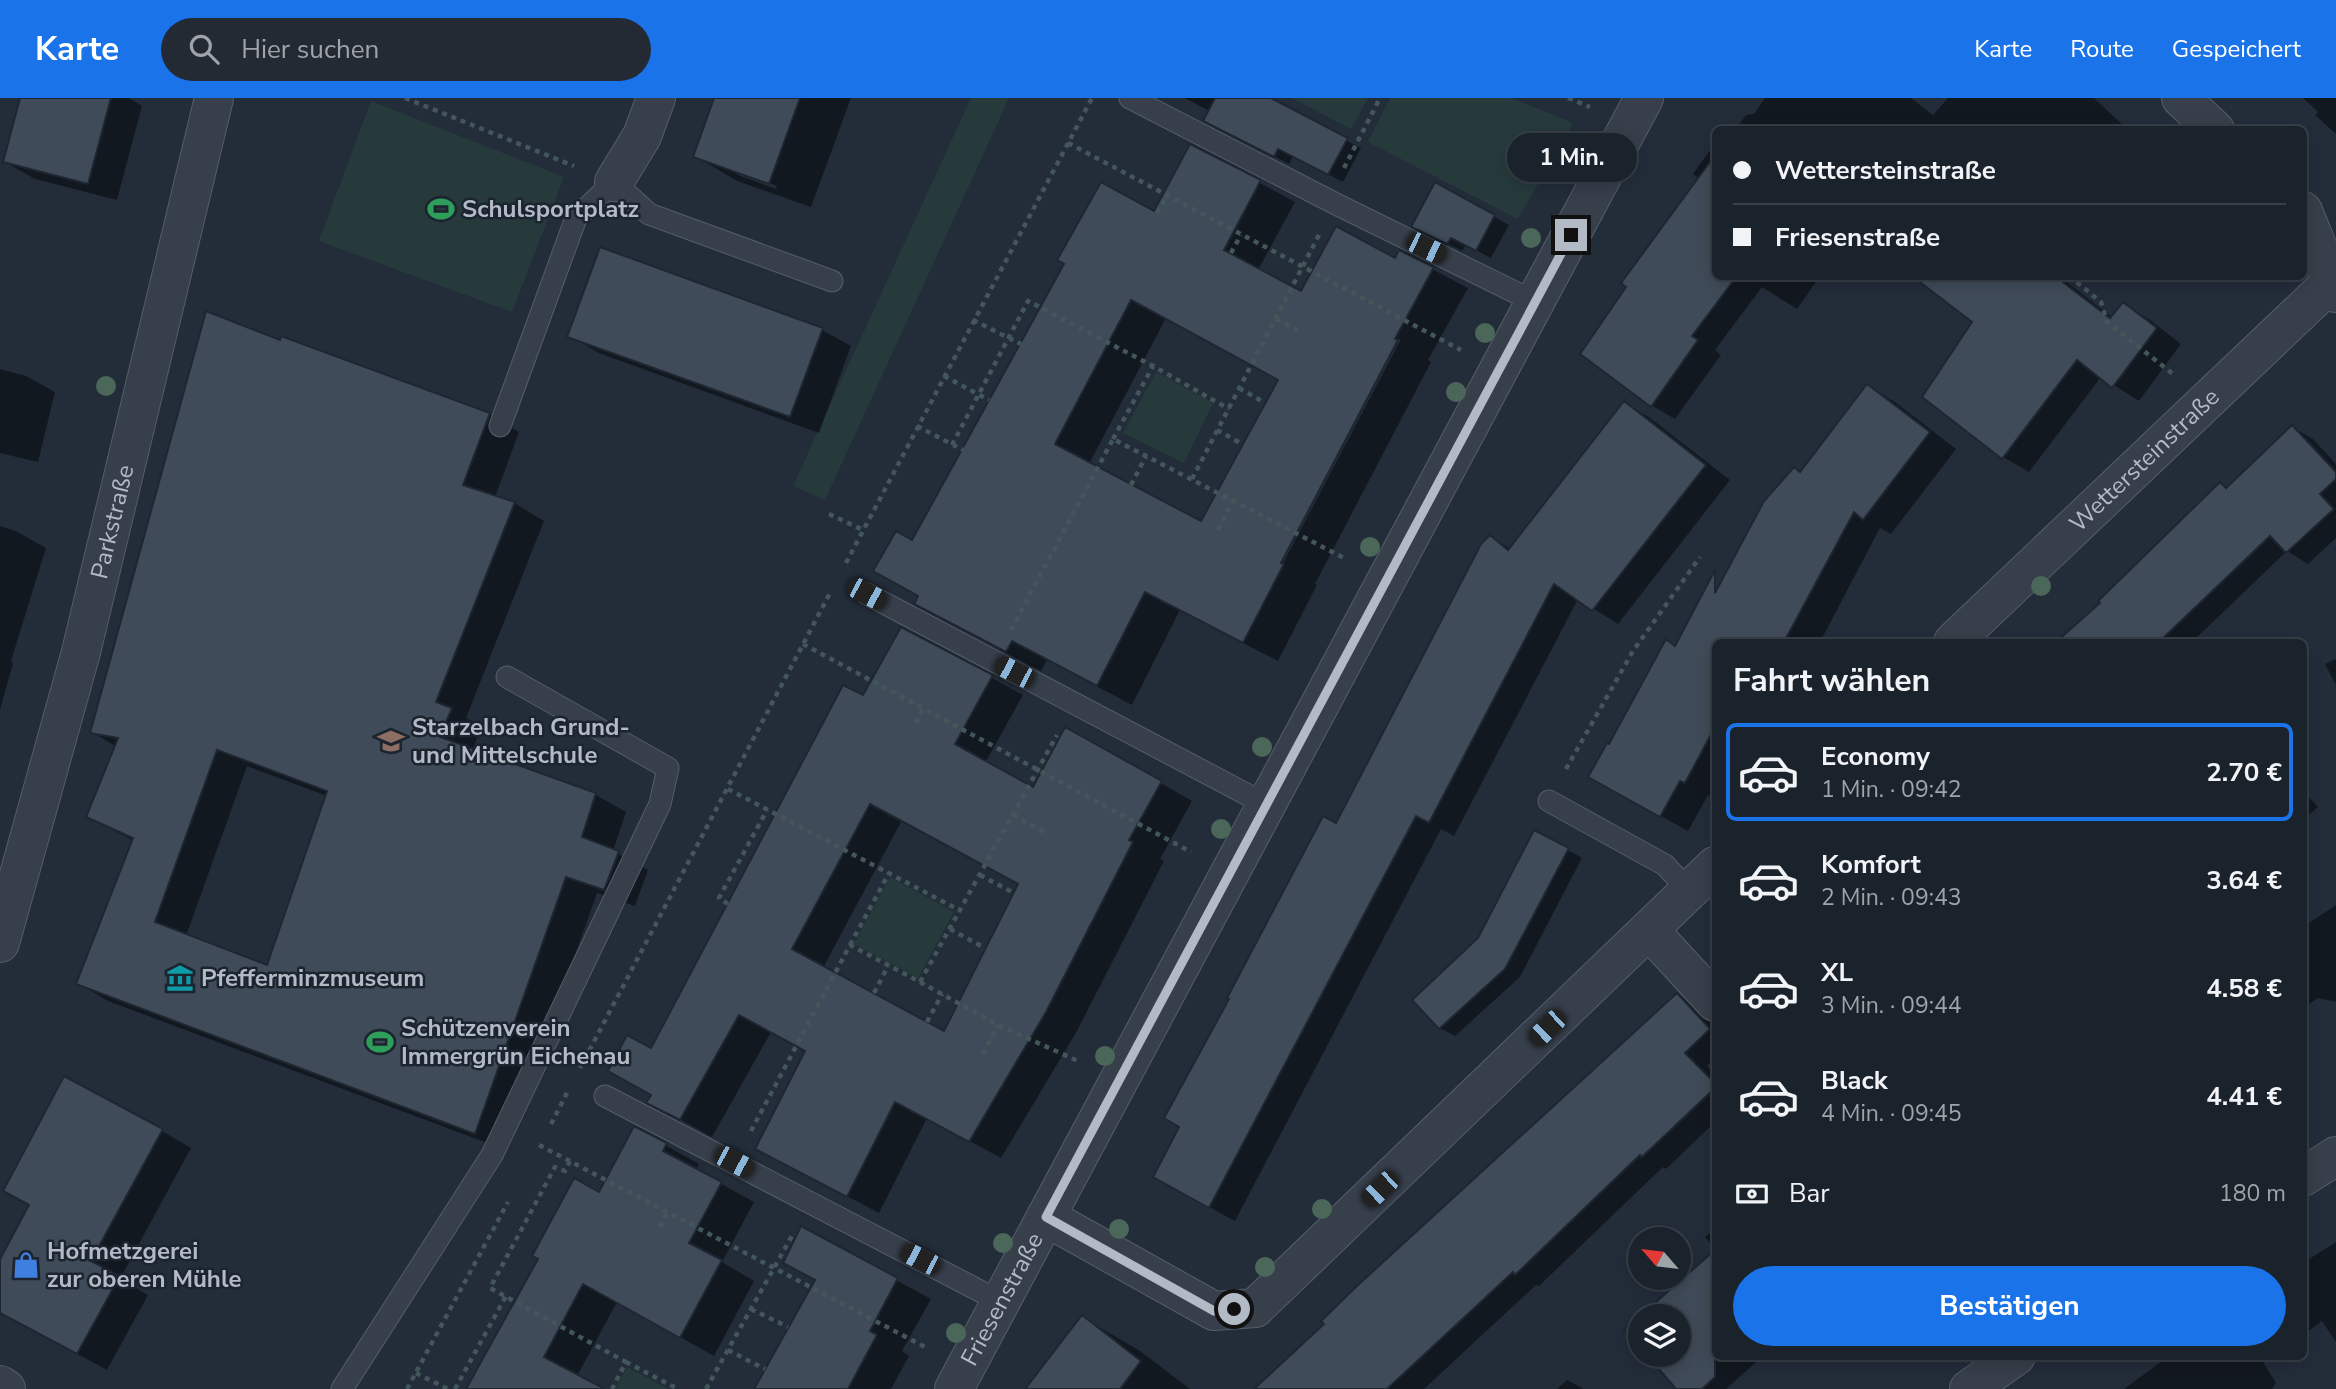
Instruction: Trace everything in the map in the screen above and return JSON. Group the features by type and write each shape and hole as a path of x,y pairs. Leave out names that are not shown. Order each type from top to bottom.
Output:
{"street":[{"name":"Parkstraße","path":"0,943 81,652 214,98"},
{"path":"614,182 642,136 656,98"},
{"name":"Friesenstraße","path":"960,1379 1644,98"},
{"path":"2181,98 2211,126"},
{"path":"2307,220 2335,285"},
{"name":"Wettersteinstraße","path":"1956,639 2207,401 2335,285"},
{"path":"1046,1217 1214,1311 1255,1308 1702,878"},
{"path":"1649,930 1712,999"},
{"path":"2307,1174 2336,1156"},
{"path":"1969,1389 2010,1360"},
{"path":"0,1385 6,1389"}],"lane":[{"path":"1130,98 1331,202 1535,302"},
{"path":"500,426 576,218 614,182 649,214 832,281"},
{"path":"867,594 1267,805"},
{"path":"342,1389 492,1155 660,804 663,792 668,768 506,677"},
{"path":"1549,801 1665,866 1702,878"},
{"path":"604,1096 1001,1302"}],"path":[{"path":"405,98 614,182"},
{"path":"845,564 1092,98"},
{"path":"1192,479 1303,266 1380,98"},
{"path":"1068,143 1166,197 1499,370"},
{"path":"1157,213 1166,197"},
{"path":"1231,253 1241,235"},
{"path":"2074,280 2101,302 2107,322 2207,401"},
{"path":"952,445 1028,301 1229,409"},
{"path":"1276,318 1301,332"},
{"path":"973,320 1021,344"},
{"path":"994,662 1153,366"},
{"path":"944,376 989,400"},
{"path":"1240,388 1265,403"},
{"path":"917,426 963,450"},
{"path":"1217,430 1242,444"},
{"path":"1114,439 1386,580"},
{"path":"1131,485 1146,456"},
{"path":"1218,530 1233,501"},
{"path":"829,514 863,530"},
{"path":"1549,801 1633,651 1700,557"},
{"path":"578,1072 833,587"},
{"path":"803,644 1229,873"},
{"path":"916,723 923,709"},
{"path":"920,982 1038,770"},
{"path":"728,789 961,911"},
{"path":"728,904 719,898 767,810"},
{"path":"1013,815 1044,832"},
{"path":"734,1162 889,873"},
{"path":"980,875 1014,893"},
{"path":"950,929 985,948"},
{"path":"850,945 998,1025 1081,1062 1075,1073 1112,1093"},
{"path":"874,993 888,965"},
{"path":"927,1022 942,994"},
{"path":"983,1054 998,1025"},
{"path":"533,1157 572,1084"},
{"path":"540,1145 774,1270 960,1379"},
{"path":"570,1161 565,1171 555,1167 490,1288 678,1389"},
{"path":"407,1389 513,1193"},
{"path":"708,1389 810,1202"},
{"path":"660,1227 667,1213"},
{"path":"455,1389 506,1296"},
{"path":"751,1309 788,1327"},
{"path":"728,1350 765,1369"},
{"path":"612,1389 626,1362"},
{"path":"416,1373 448,1389"}],"green space":[{"path":"971,98 1009,98 825,500 793,486"},
{"path":"1292,98 1368,98 1351,129"},
{"path":"1390,98 1511,98 1573,123 1518,219 1368,142"},
{"name":"Schulsportplatz","path":"371,101 564,177 512,312 319,241"},
{"path":"1156,372 1213,403 1184,463 1123,433"},
{"path":"890,877 954,912 918,978 854,944"},
{"path":"627,1367 668,1389 615,1389"}],"building":[{"path":"20,98 111,98 88,184 3,162"},
{"path":"714,98 800,98 769,184 693,157"},
{"path":"1215,98 1271,98 1348,138 1328,175 1278,149 1274,157 1203,121"},
{"path":"1190,144 1261,180 1224,250 1301,291 1336,226 1395,258 1399,250 1434,267 1281,563 1284,564 1243,643 1145,592 1097,686 1012,641 1006,652 914,604 918,596 873,571 896,531 912,540 1064,264 1057,260 1101,182 1154,211","holes":["1131,300 1278,380 1201,521 1055,444"]},
{"path":"1712,159 1712,280 1734,280 1692,336 1698,340 1651,407 1580,354 1626,287 1621,283"},
{"path":"1435,182 1495,215 1476,251 1451,238 1447,244 1411,227"},
{"path":"600,247 823,328 790,417 567,337"},
{"path":"1917,280 2060,280 2110,318 2123,302 2157,328 2112,388 2077,360 2002,459 1922,397 1972,322"},
{"path":"206,311 280,340 281,336 490,413 463,485 515,502 436,702 452,708 440,737 596,793 582,837 619,851 604,890 566,877 475,1134 76,984 133,838 86,817 118,738 90,733","holes":["217,750 327,791 267,965 155,922"]},
{"path":"1867,384 1930,432 1863,520 1854,512 1786,639 1712,639 1712,733 1685,783 1680,781 1660,817 1588,777 1666,639 1675,646 1715,570 1715,593 1764,501 1794,467 1800,472"},
{"path":"1624,401 1706,465 1592,611 1554,584 1429,823 1416,816 1209,1208 1153,1177 1179,1127 1164,1118 1323,816 1336,823 1481,544 1490,535 1508,550"},
{"path":"2292,425 2336,472 2336,479 2320,494 2334,509 2286,553 2270,536 2162,639 2059,639 2100,603 2098,601 2220,482 2226,488"},
{"path":"901,627 993,675 955,744 1033,787 1065,727 1162,781 1129,840 1133,842 1046,1012 969,1142 895,1102 847,1197 755,1149 805,1051 739,1015 680,1120 646,1103 651,1095 608,1071 627,1035 651,1048 843,685 863,695","holes":["870,804 1018,884 944,1031 792,949"]},
{"path":"1534,830 1569,848 1505,969 1439,1029 1412,1000 1478,938"},
{"path":"1677,993 1710,1029 1685,1053 1712,1080 1712,1091 1642,1157 1640,1155 1515,1275 1513,1272 1387,1389 1254,1389 1324,1324 1321,1321"},
{"path":"64,1076 163,1129 91,1261 120,1276 77,1354 0,1313 0,1259 29,1205 3,1191"},
{"path":"634,1126 667,1143 663,1151 722,1182 689,1243 722,1260 680,1338 583,1284 544,1357 605,1389 466,1389 538,1259 532,1256 574,1178 599,1192"},
{"path":"801,1226 898,1278 870,1331 877,1335 848,1389 754,1389 815,1280 783,1263"},
{"path":"1712,1253 1712,1360 1715,1360 1715,1377 1702,1389 1676,1389 1657,1367 1691,1367 1691,1304 1654,1304 1670,1290 1691,1290 1691,1271"},
{"path":"1082,1315 1141,1361 1120,1389 1025,1389"}],"place":[{"name":"Schulsportplatz","path":"441,209"},
{"name":"Starzelbach Grund- und Mittelschule","path":"391,741"},
{"name":"Pfefferminzmuseum","path":"180,978"},
{"name":"Schützenverein Immergrün Eichenau","path":"380,1042"},
{"name":"Hofmetzgerei zur oberen Mühle","path":"26,1265"}],"route":[{"path":"1234,1309 1214,1311 1046,1217 1571,235"}]}
